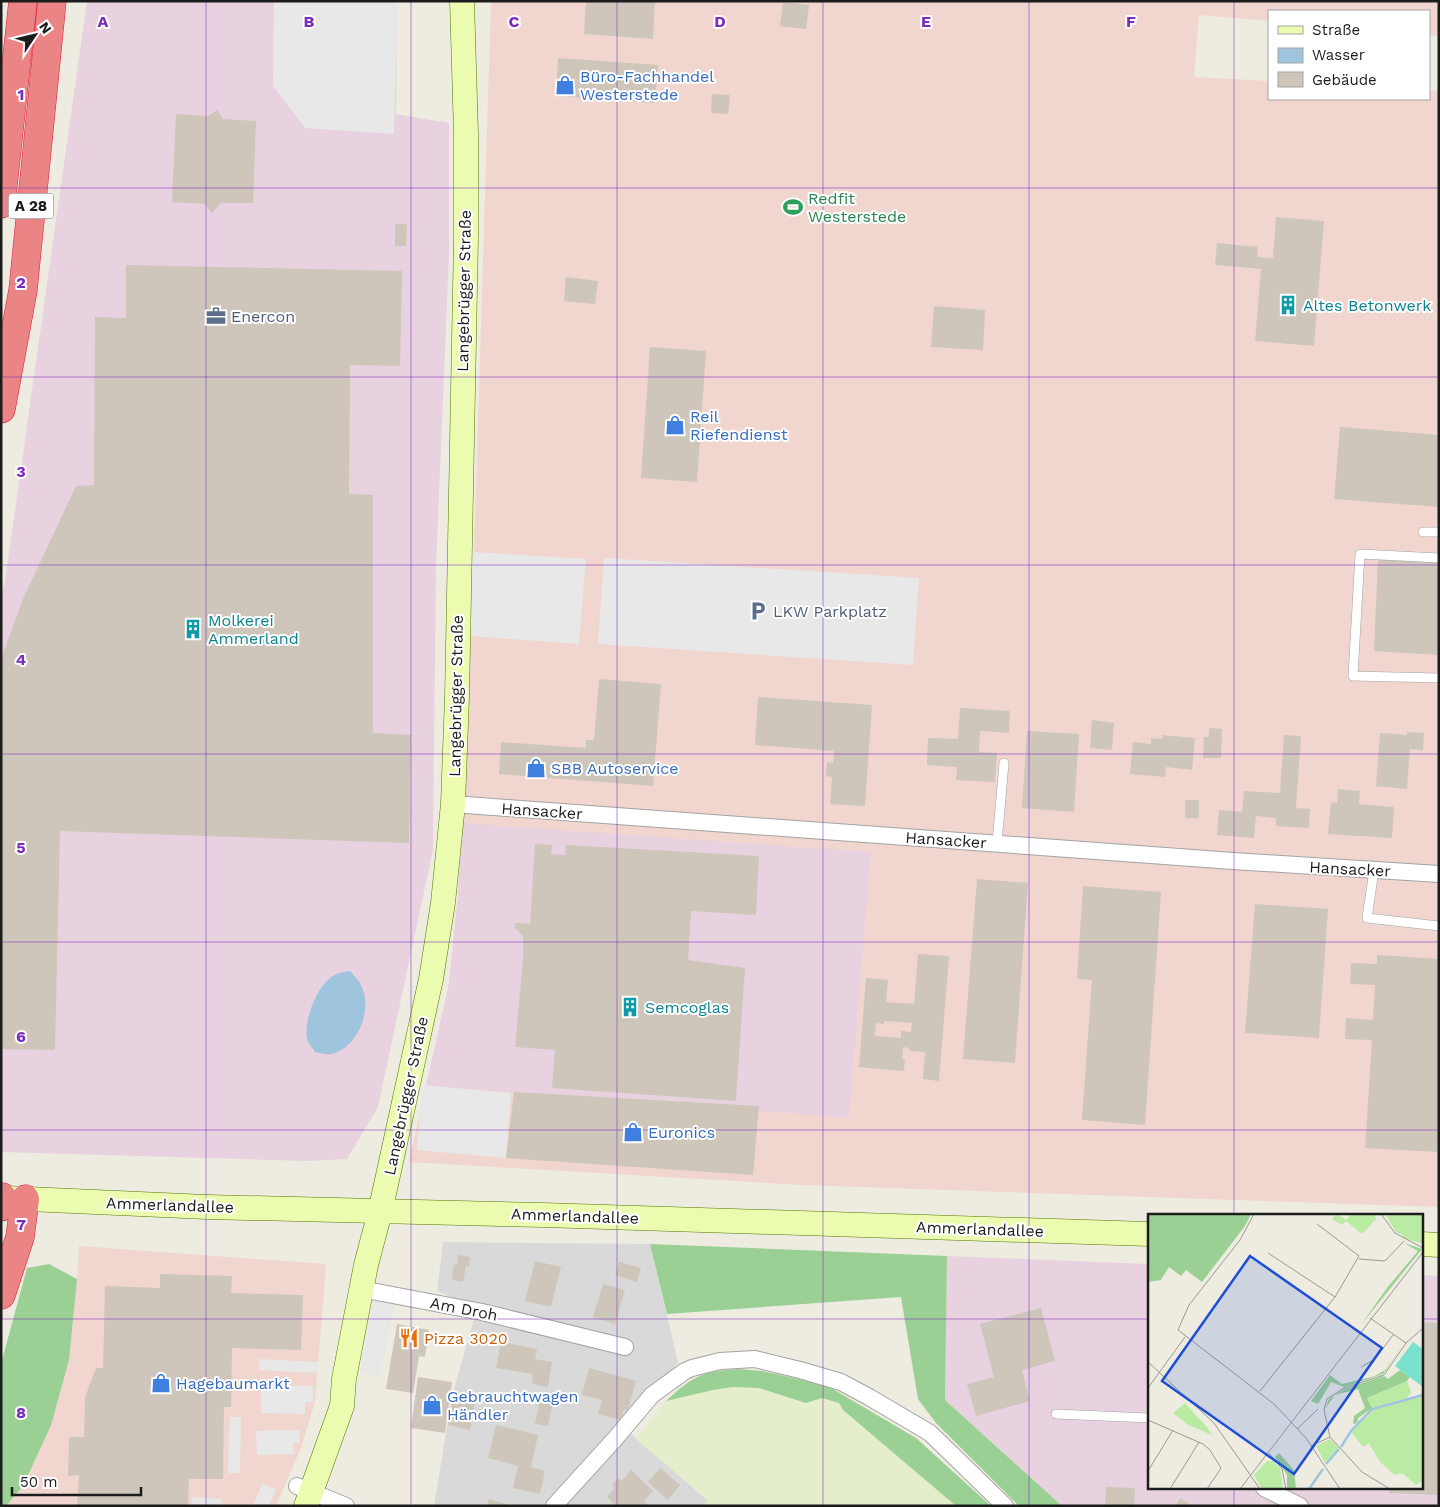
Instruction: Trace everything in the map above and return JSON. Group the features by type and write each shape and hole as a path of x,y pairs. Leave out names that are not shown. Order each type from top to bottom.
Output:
{"highway":[{"name":"A 28","path":"1,204 23,1"},
{"name":"A 28","path":"1,409 22,290 52,1"},
{"path":"2,1286 20,1237 7,1200"}],"street":[{"name":"Langebrügger Straße","path":"301,1497 331,1402 344,1379 366,1264 380,1212 431,979 443,903 453,804 457,697 466,238 466,134 462,1"},
{"name":"Hansacker","path":"453,804 1233,861 1439,874"},
{"name":"Ammerlandallee","path":"7,1200 1148,1234"},
{"path":"1422,1244 1439,1245"},
{"name":"Am Droh","path":"361,1289 482,1312 625,1347"},
{"path":"554,1506 652,1395 692,1368 720,1361 755,1359 841,1382 869,1396 930,1433 1004,1506"},
{"path":"1268,1490 1300,1506"},
{"path":"301,1497 346,1506"}],"lane":[{"path":"1423,532 1439,532"},
{"path":"1439,558 1360,554 1353,676 1439,678"},
{"path":"997,844 1004,763"},
{"path":"1374,870 1368,918 1439,926"},
{"path":"1056,1414 1148,1418"}],"shaded area":[{"path":"87,1 397,1 396,114 449,123 449,254 436,567 433,850 378,1107 347,1159 307,1161 1,1152 1,597 5,581"},
{"path":"274,1 397,1 394,134 305,128 273,86"},
{"path":"491,1 1439,1 1439,36 1430,35 1430,10 1268,10 1268,21 1199,15 1194,77 1268,81 1268,100 1430,100 1430,90 1439,91 1439,1207 802,1185 409,1162 449,984 458,896 474,552"},
{"path":"474,552 586,559 579,644 469,636"},
{"name":"LKW Parkplatz","path":"604,558 919,578 913,665 598,644"},
{"path":"462,823 871,852 849,1118 426,1086 449,984 458,896"},
{"path":"422,1085 511,1093 506,1158 417,1150"},
{"path":"443,1242 650,1244 678,1362 629,1432 708,1501 703,1506 434,1506 452,1396 477,1308 437,1291"},
{"path":"79,1246 326,1264 315,1402 301,1448 276,1506 6,1506 23,1486 69,1360"},
{"path":"947,1256 1148,1264 1148,1490 1422,1490 1422,1275 1439,1276 1439,1506 1062,1506 945,1400"},
{"path":"373,1299 395,1303 380,1376 361,1373"},
{"path":"259,1359 318,1362 318,1373 259,1370"},
{"path":"261,1386 313,1386 313,1402 305,1402 305,1414 261,1413"},
{"path":"230,1417 241,1417 240,1473 228,1473"},
{"path":"299,1430 300,1443 293,1443 294,1454 257,1455 256,1431"},
{"path":"262,1484 276,1489 269,1506 253,1506"},
{"path":"192,1497 222,1499 223,1506 192,1506"}],"green space":[{"path":"650,1244 947,1256 945,1400 1062,1506 1019,1506 936,1423 918,1399 901,1297 667,1314"},
{"path":"49,1264 77,1279 69,1360 51,1425 23,1486 6,1506 1,1506 1,1364 27,1268"},
{"path":"738,1369 762,1371 826,1385 916,1438 991,1506 956,1506 843,1410 839,1403 822,1398 806,1403 759,1388 733,1387 666,1401 683,1386 698,1377 715,1371"},
{"path":"733,1387 759,1388 806,1403 822,1398 840,1403 843,1411 956,1506 703,1506 708,1500 636,1439 666,1401"}],"water":[{"path":"350,971 360,983 364,993 364,1014 361,1025 349,1044 341,1050 331,1054 315,1052 308,1042 307,1035 308,1018 314,1000 323,985 330,978"}],"building":[{"path":"586,1 655,1 653,39 584,34"},
{"path":"783,2 809,5 806,29 780,26"},
{"path":"558,58 658,65 655,103 556,96"},
{"path":"712,94 730,95 728,114 711,113"},
{"path":"217,110 223,119 256,121 253,203 221,203 212,213 205,204 172,202 176,114 208,116"},
{"name":"Altes Betonwerk","path":"1276,217 1324,221 1314,346 1255,341 1261,269 1215,265 1217,243 1258,247 1257,257 1273,258"},
{"path":"395,224 407,224 406,246 395,246"},
{"name":"Molkerei Ammerland","path":"126,265 402,271 400,366 350,365 349,494 373,495 373,733 411,735 409,843 60,831 55,1050 1,1049 1,659 23,599 76,486 94,485 95,317 126,318"},
{"path":"566,277 598,281 595,304 564,301"},
{"path":"934,306 985,310 983,350 931,347"},
{"path":"650,347 706,351 697,482 641,478"},
{"path":"1340,427 1439,435 1439,507 1334,499"},
{"path":"1378,559 1439,562 1439,655 1374,651"},
{"path":"599,679 661,684 653,786 499,774 501,742 586,748 586,740 594,740"},
{"path":"758,697 872,705 865,806 830,804 832,777 826,776 827,762 833,763 834,751 755,745"},
{"path":"960,708 1010,711 1009,733 980,731 979,752 997,753 995,782 956,780 957,767 927,765 928,738 958,739"},
{"path":"1092,720 1114,723 1112,750 1090,748"},
{"path":"1209,728 1222,729 1221,758 1203,758 1204,737 1209,737"},
{"path":"1027,731 1079,734 1074,812 1022,808"},
{"path":"1407,732 1424,733 1423,750 1410,749 1407,789 1376,786 1380,733 1407,735"},
{"path":"1162,735 1195,738 1192,770 1166,767 1165,777 1130,774 1133,742 1151,744 1151,738 1162,739"},
{"path":"1284,735 1301,736 1296,808 1310,809 1309,828 1276,826 1276,818 1256,816 1254,838 1217,835 1219,810 1242,812 1244,791 1280,793"},
{"path":"1338,789 1360,791 1359,804 1394,807 1392,838 1328,834 1331,802 1337,803"},
{"path":"1185,800 1199,800 1199,818 1185,818"},
{"name":"Semcoglas","path":"535,844 552,845 551,854 565,855 566,845 759,856 756,915 691,911 688,960 745,968 736,1101 552,1088 555,1050 515,1047 523,959 523,936 515,928 515,923 530,924"},
{"path":"977,879 1028,883 1015,1063 963,1059"},
{"path":"1083,886 1161,892 1145,1125 1082,1120 1092,980 1077,979"},
{"path":"1255,904 1328,909 1319,1038 1245,1033"},
{"path":"918,954 949,956 939,1081 923,1079 925,1052 909,1051 909,1048 903,1047 904,1071 859,1067 866,978 888,980 886,1002 914,1004","holes":["884,1021 912,1023 911,1032 901,1031 901,1038 875,1036 876,1023 884,1024"]},
{"path":"1377,955 1439,959 1439,1152 1365,1148 1372,1040 1345,1039 1346,1018 1373,1020 1375,985 1350,984 1351,963 1377,964"},
{"name":"Euronics","path":"514,1092 759,1106 753,1175 506,1158"},
{"path":"458,1255 470,1257 469,1267 466,1266 463,1282 452,1280 454,1264 457,1265"},
{"path":"535,1261 561,1267 551,1307 525,1301"},
{"path":"619,1262 641,1268 637,1282 615,1275"},
{"name":"Hagebaumarkt","path":"160,1274 232,1276 231,1293 303,1295 301,1350 232,1348 231,1407 224,1407 223,1479 189,1479 188,1506 77,1506 79,1475 68,1476 69,1437 84,1437 85,1397 96,1368 103,1368 105,1286 160,1288"},
{"path":"603,1284 625,1290 615,1324 593,1317"},
{"path":"1041,1308 1055,1361 1022,1370 1030,1401 976,1416 967,1384 994,1377 980,1324"},
{"path":"1422,1322 1439,1323 1439,1495 1389,1493 1390,1490 1422,1490"},
{"path":"397,1324 429,1330 425,1357 419,1356 413,1393 386,1389"},
{"path":"501,1342 537,1349 535,1359 552,1362 548,1387 532,1384 533,1374 496,1368"},
{"path":"589,1368 636,1381 628,1410 624,1409 621,1420 598,1414 602,1400 582,1395"},
{"name":"Gebrauchtwagen Händler","path":"418,1377 452,1382 445,1433 411,1428"},
{"path":"540,1398 553,1401 548,1426 535,1424"},
{"path":"453,1399 475,1403 470,1430 448,1425"},
{"path":"496,1425 538,1435 531,1467 545,1471 540,1494 513,1488 518,1466 488,1458"},
{"path":"660,1468 680,1485 668,1500 648,1482"},
{"path":"631,1470 653,1491 644,1501 650,1506 616,1506 607,1497 615,1488 612,1485 618,1478 622,1481"},
{"path":"1106,1487 1135,1488 1134,1506 1105,1506"},
{"path":"1180,1498 1193,1506 1176,1506"},
{"path":"489,1499 510,1505 510,1506 487,1506"}],"place":[{"name":"Büro-Fachhandel Westerstede","path":"565,85"},
{"name":"Redfit Westerstede","path":"793,207"},
{"name":"Altes Betonwerk","path":"1288,305"},
{"name":"Enercon","path":"216,316"},
{"name":"Reil Riefendienst","path":"675,425"},
{"name":"LKW Parkplatz","path":"758,611"},
{"name":"Molkerei Ammerland","path":"193,629"},
{"name":"SBB Autoservice","path":"536,768"},
{"name":"Semcoglas","path":"630,1007"},
{"name":"Euronics","path":"633,1132"},
{"name":"Pizza 3020","path":"409,1338"},
{"name":"Hagebaumarkt","path":"161,1383"},
{"name":"Gebrauchtwagen Händler","path":"432,1405"}]}
